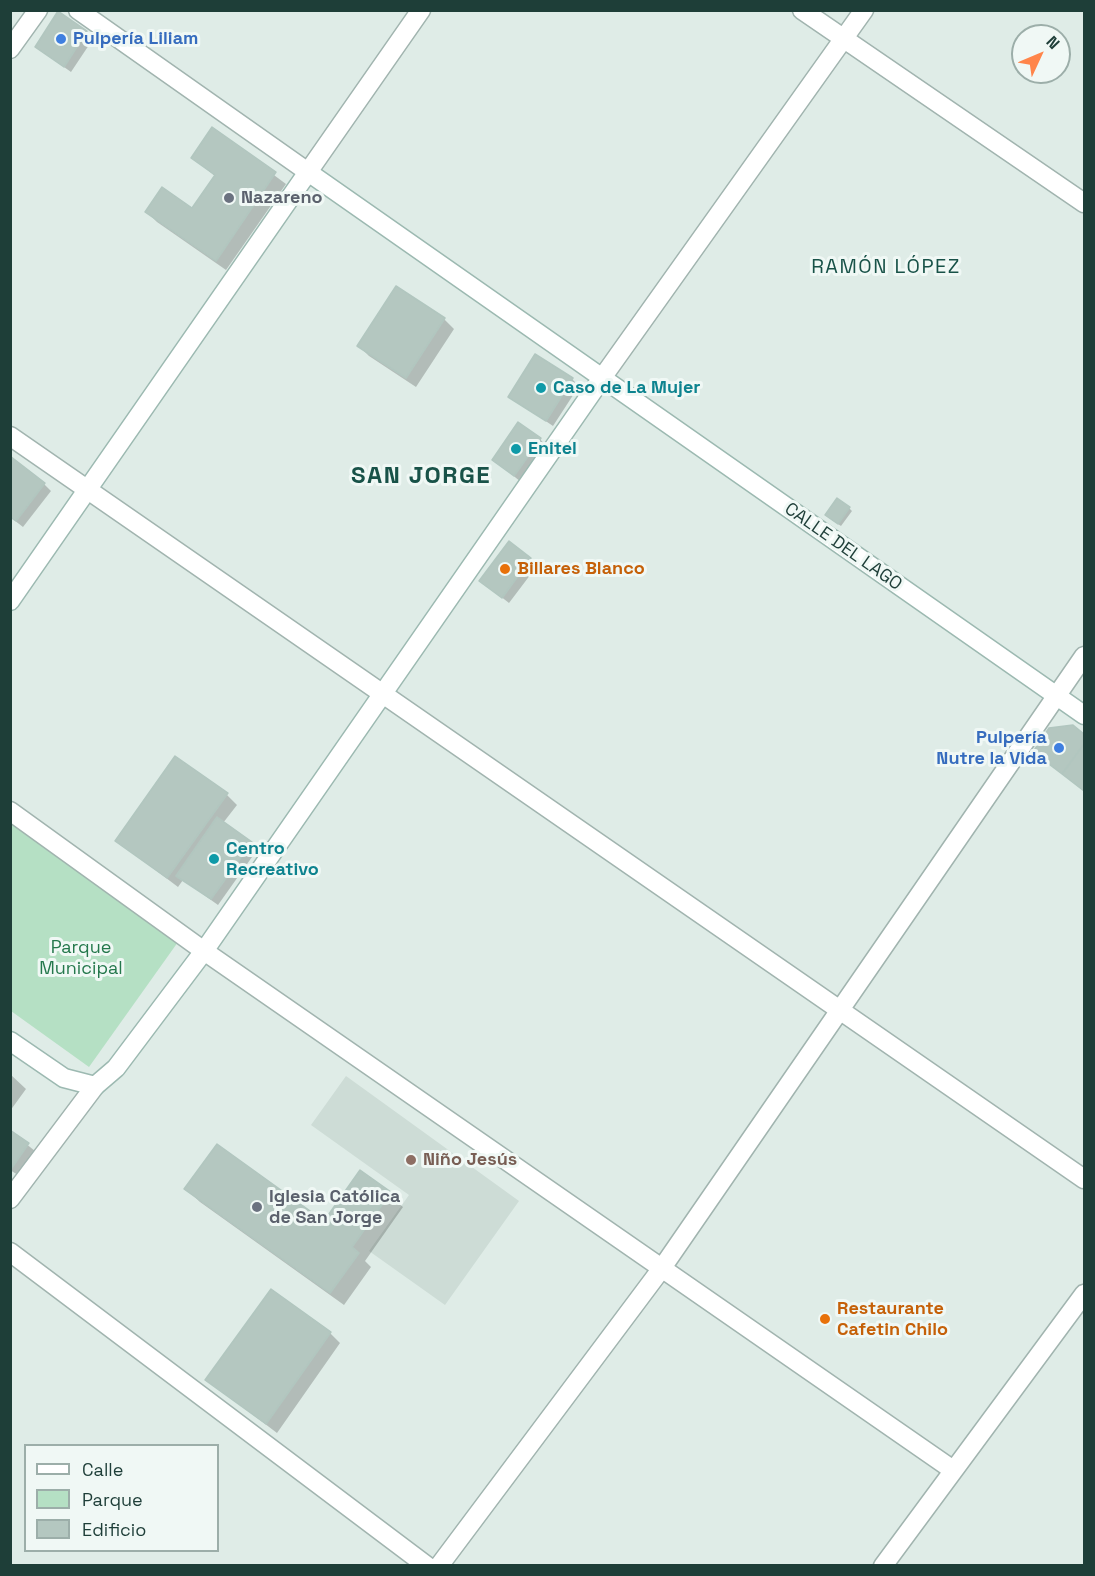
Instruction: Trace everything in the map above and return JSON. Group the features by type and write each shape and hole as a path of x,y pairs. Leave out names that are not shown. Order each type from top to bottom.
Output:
{"street":[{"path":"10,49 38,10"},
{"name":"CALLE DEL LAGO","path":"78,10 1084,715"},
{"path":"10,601 422,10"},
{"path":"802,10 1084,203"},
{"path":"10,1199 94,1086 116,1068 204,951 602,378 864,10"},
{"path":"10,436 87,491 385,693 1084,1179"},
{"path":"439,1566 662,1268 839,1008 1084,656"},
{"path":"10,811 204,951 954,1470"},
{"path":"10,1041 64,1078 94,1086"},
{"path":"10,1251 428,1566"},
{"path":"883,1566 1084,1294"}],"shaded area":[{"name":"Niño Jesús","path":"346,1076 519,1201 445,1305 369,1251 409,1195 311,1125"}],"green space":[{"name":"Parque Municipal","path":"11,822 178,942 89,1067 11,1011"}],"building":[{"name":"Pulpería Liliam","path":"58,11 87,31 64,67 35,47"},
{"name":"Nazareno","path":"212,127 276,172 216,261 145,212 162,187 192,208 215,175 191,158"},
{"path":"396,286 445,318 406,378 357,346"},
{"name":"Caso de La Mujer","path":"535,354 573,378 546,421 508,397"},
{"name":"Enitel","path":"518,422 541,438 514,476 492,460"},
{"path":"10,456 45,483 16,521 10,517"},
{"path":"837,498 850,507 838,524 825,515"},
{"name":"Billares Blanco","path":"509,541 531,558 502,598 479,581"},
{"name":"Pulpería Nutre la Vida","path":"1073,725 1084,734 1084,744 1062,774 1033,752 1049,728"},
{"path":"1084,744 1084,791 1062,774"},
{"path":"175,756 228,793 167,878 115,841"},
{"name":"Centro Recreativo","path":"217,817 252,842 211,899 176,876"},
{"path":"10,1130 29,1143 11,1169 10,1169"},
{"name":"Iglesia Católica de San Jorge","path":"217,1144 324,1221 360,1170 391,1192 352,1247 359,1253 330,1293 184,1189"},
{"path":"271,1289 331,1332 266,1424 205,1380"}],"place":[{"name":"Pulpería Liliam","path":"61,39"},
{"name":"Nazareno","path":"229,198"},
{"name":"Caso de La Mujer","path":"541,388"},
{"name":"Enitel","path":"516,449"},
{"name":"Billares Blanco","path":"505,569"},
{"name":"Pulpería Nutre la Vida","path":"1059,748"},
{"name":"Centro Recreativo","path":"214,859"},
{"name":"Niño Jesús","path":"411,1160"},
{"name":"Iglesia Católica de San Jorge","path":"257,1207"},
{"name":"Restaurante Cafetin Chilo","path":"825,1319"}],"district":[{"name":"RAMÓN LÓPEZ","path":"886,268"},
{"name":"SAN JORGE","path":"421,476"}]}
